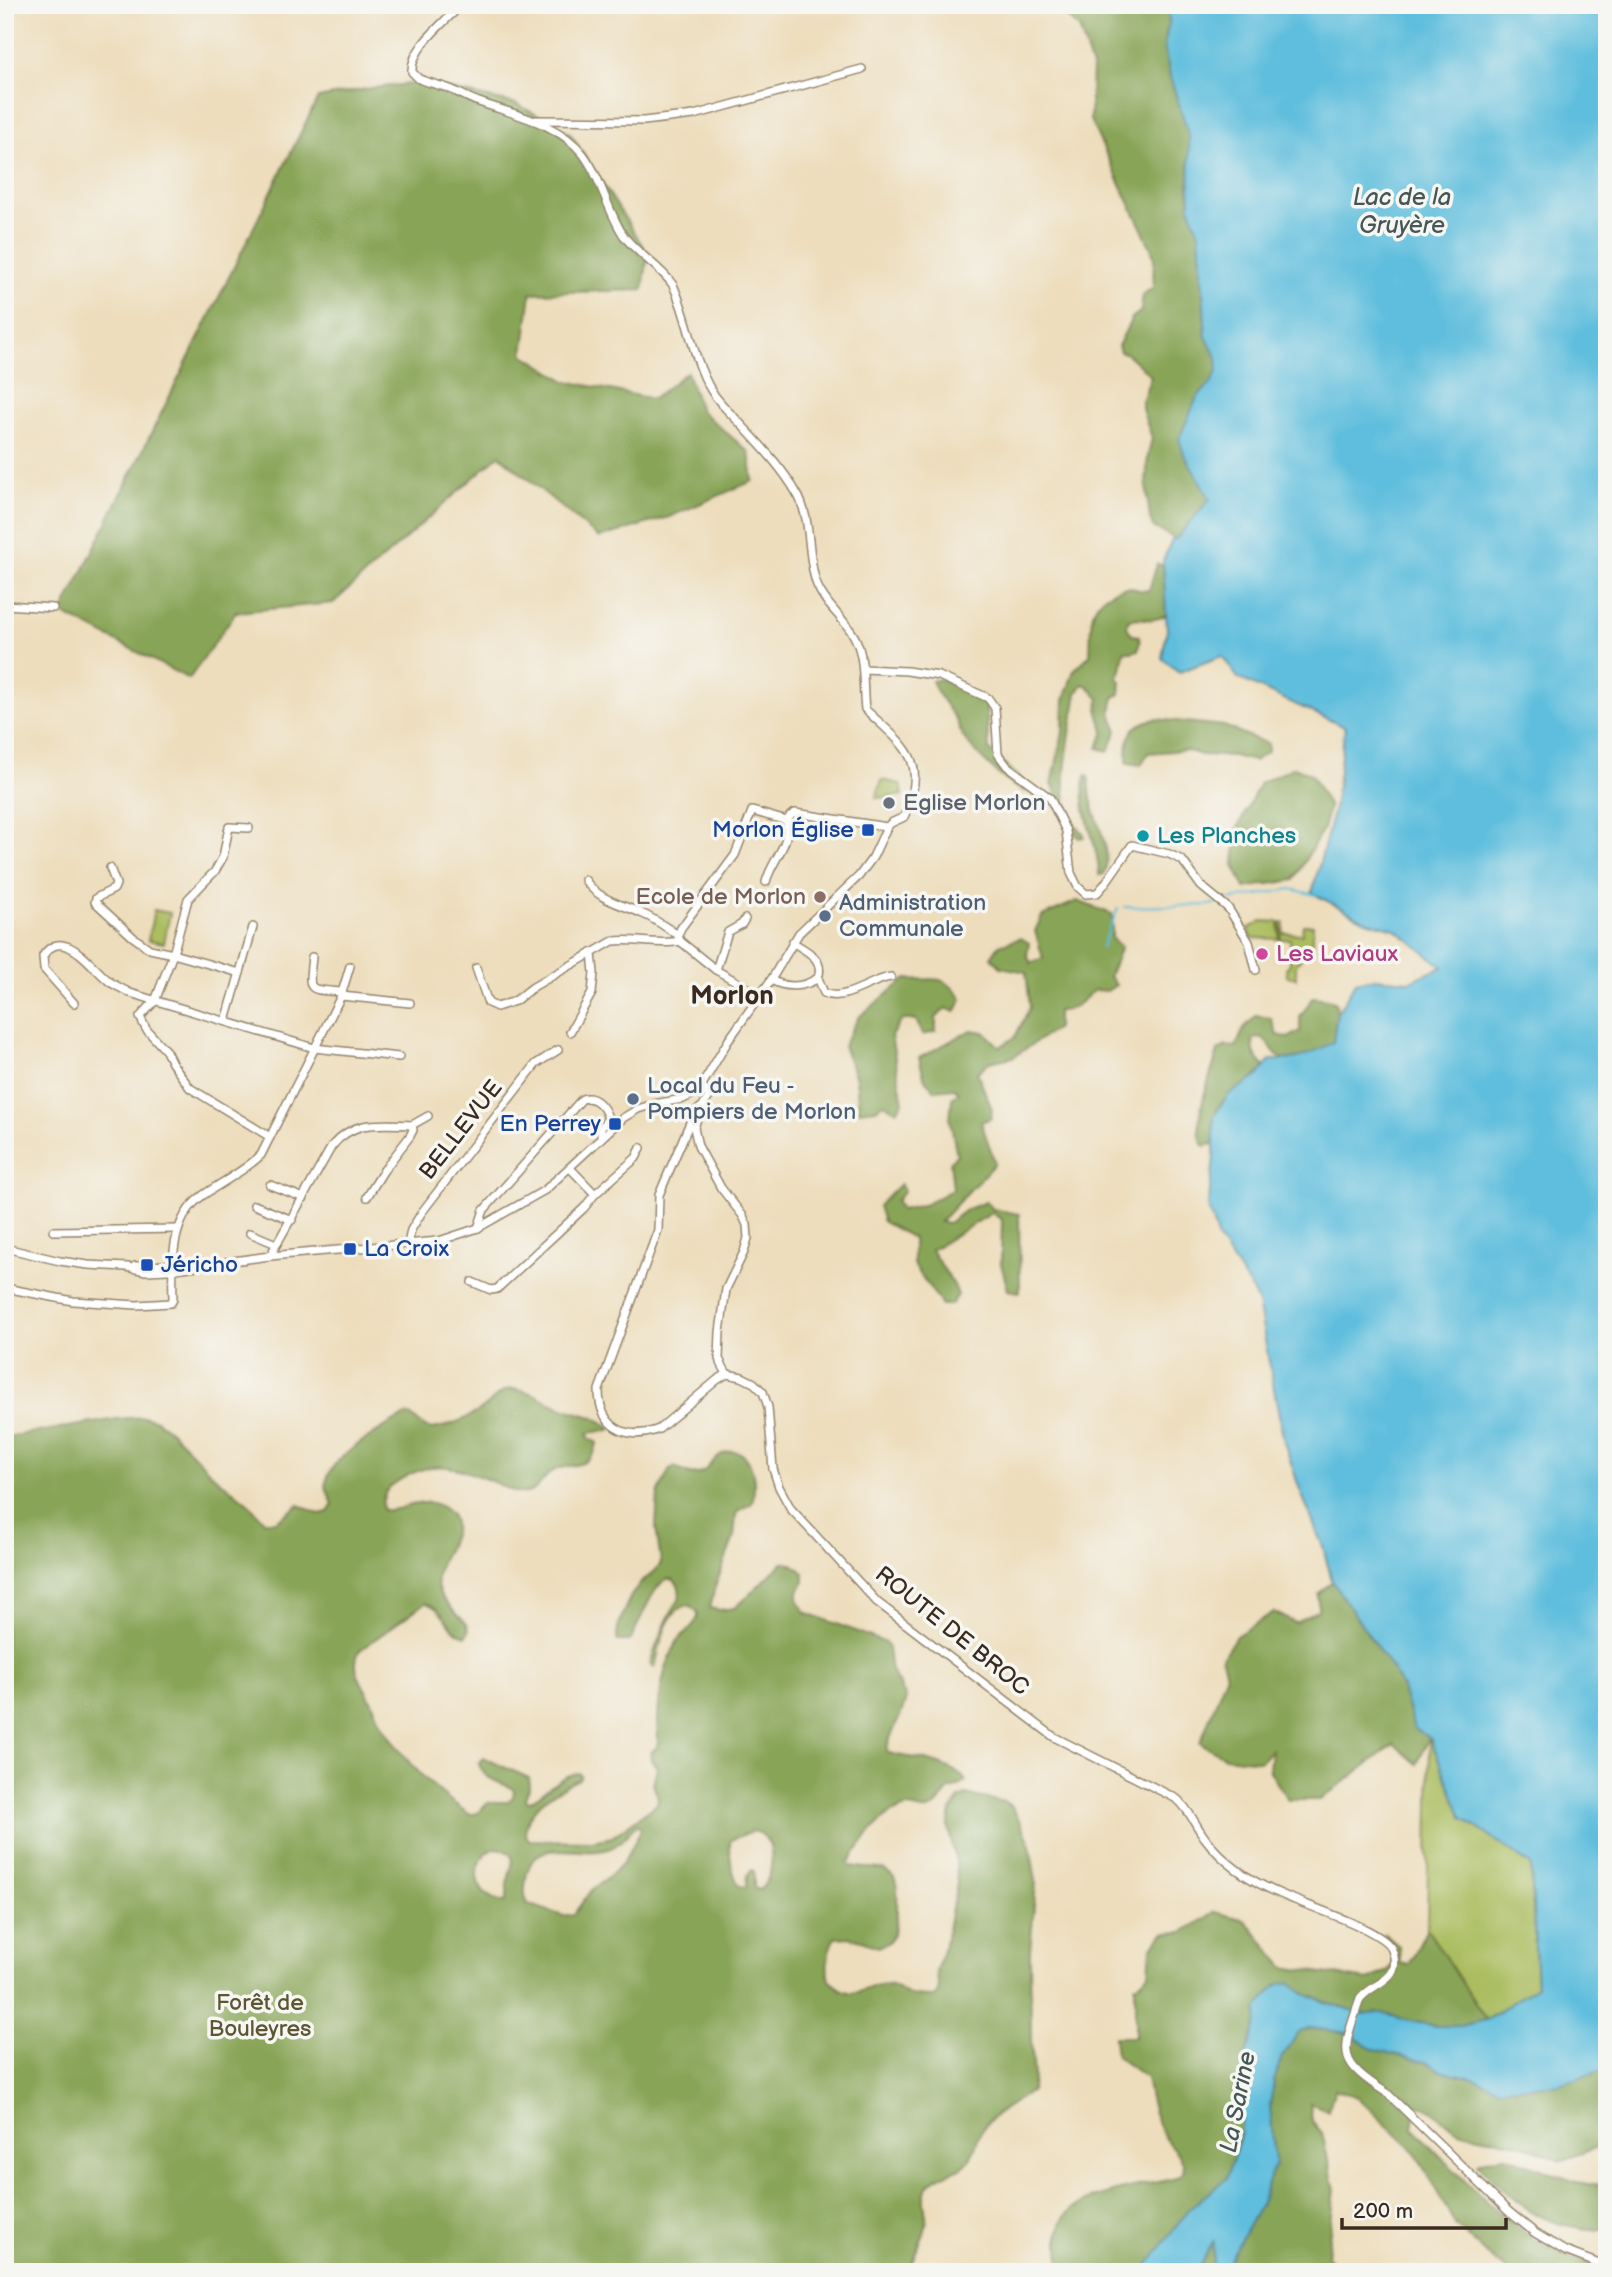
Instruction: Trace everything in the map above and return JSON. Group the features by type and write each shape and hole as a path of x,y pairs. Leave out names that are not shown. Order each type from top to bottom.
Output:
{"street":[{"path":"5,1248 60,1261 127,1267 185,1267 270,1256 439,1241 478,1228 537,1196 631,1112 693,1094 702,1085 728,1041 771,980 792,942 814,917 859,876 873,857 887,827 904,817 914,796 913,760 896,738 865,709 861,653 854,636 827,602 817,584 798,494 774,461 712,393 703,374 679,297 666,275 623,235 583,153 568,139 535,120 424,81 416,77 411,70 424,44 461,5"},
{"path":"535,120 644,121 694,115 862,69"},
{"path":"5,604 53,608"},
{"path":"863,669 939,676 988,698 995,708 998,754 1007,766 1050,799 1066,831 1071,873 1078,887 1086,894 1097,893 1132,845 1175,857 1188,866 1201,886 1228,908 1249,942 1256,970"},
{"path":"679,938 681,928 735,855 752,811 787,821"},
{"path":"766,882 788,833 787,821 795,813 887,827"},
{"path":"249,828 229,827 223,857 188,899 173,954 155,1000 140,1017 190,1088 271,1138"},
{"path":"110,868 116,884 114,889 95,901 133,937 150,949 240,974"},
{"path":"585,880 600,896 643,914 679,938 716,970 760,995"},
{"path":"716,970 728,932 745,919"},
{"path":"226,1021 253,927"},
{"path":"476,968 488,1003 496,1007 515,1001 533,987 613,941 628,939 660,943 679,938"},
{"path":"792,942 817,960 820,968 818,978 824,993 832,995 849,992 881,978 891,977"},
{"path":"74,1003 44,969 43,956 54,946 64,945 73,949 110,982 130,993 314,1048 399,1057"},
{"path":"570,1032 592,993 592,953"},
{"path":"313,957 309,983 314,990 410,1003"},
{"path":"5,1288 73,1301 114,1305 171,1303 172,1267 178,1228 199,1198 247,1168 261,1155 342,994 350,966"},
{"path":"771,980 797,986 818,978"},
{"name":"BELLEVUE","path":"408,1244 411,1230 430,1202 536,1064 558,1050"},
{"path":"702,1085 709,1097 711,1103 694,1122 698,1146 720,1188 746,1220 748,1234 744,1252 726,1289 721,1321 719,1359 727,1374 659,1429 649,1433 631,1434 618,1430 608,1421 598,1402 598,1390 658,1230 659,1195 694,1113 709,1097"},
{"path":"478,1228 484,1210 582,1099 596,1101 605,1109 608,1118 601,1128 601,1138"},
{"path":"270,1256 340,1136 356,1126 412,1125 428,1116"},
{"path":"367,1197 410,1136 412,1125"},
{"path":"472,1282 491,1290 497,1289 551,1241 595,1194 636,1158 641,1148"},
{"path":"570,1168 595,1194"},
{"path":"270,1185 304,1198"},
{"path":"254,1205 292,1220"},
{"path":"53,1231 178,1228"},
{"path":"250,1233 276,1244"},
{"name":"ROUTE DE BROC","path":"727,1374 743,1377 763,1392 771,1426 773,1469 779,1488 791,1509 877,1602 1054,1737 1177,1799 1190,1813 1210,1845 1229,1864 1275,1892 1368,1930 1387,1941 1394,1956 1391,1974 1381,1984 1363,1994 1346,2044 1347,2059 1354,2070 1387,2093 1508,2211 1535,2233 1565,2251 1607,2267"}],"green space":[{"path":"1041,5 1165,5 1169,11 1164,46 1170,76 1189,136 1190,208 1199,233 1206,337 1217,357 1218,369 1211,384 1197,397 1184,454 1211,499 1176,539 1153,527 1150,519 1146,485 1152,438 1142,401 1151,376 1126,353 1120,352 1118,346 1132,318 1141,311 1143,294 1153,288 1154,257 1090,120 1092,67 1079,28 1063,14"},
{"path":"418,83 517,104 570,133 648,254 643,290 531,293 523,354 566,381 653,399 687,372 700,410 749,452 753,481 669,517 599,538 499,455 333,603 236,612 189,679 62,613 318,98"},
{"path":"1157,564 1164,566 1166,615 1154,619 1128,620 1127,627 1132,635 1139,636 1140,641 1138,650 1124,651 1117,678 1121,681 1120,694 1114,697 1111,712 1117,731 1108,751 1098,748 1104,731 1098,713 1099,699 1083,684 1077,693 1067,756 1065,790 1070,817 1084,834 1084,837 1079,838 1064,818 1052,784 1063,732 1064,700 1074,670 1090,655 1092,619 1097,604 1103,597 1122,588 1149,590"},
{"path":"940,679 965,688 971,696 986,705 989,749 1030,788 1026,791 1011,784 969,744 934,686 932,681"},
{"path":"1156,719 1224,726 1268,744 1268,751 1254,761 1233,756 1201,755 1186,750 1148,753 1141,765 1127,763 1127,746 1131,733 1140,724"},
{"path":"1294,767 1311,774 1329,807 1323,829 1294,880 1245,888 1234,865 1237,829 1260,783"},
{"path":"1086,775 1107,857 1104,874 1099,875 1084,800"},
{"path":"882,780 901,784 903,795 876,798"},
{"path":"1077,901 1112,914 1112,939 1121,947 1109,976 1116,985 1107,991 1094,990 1073,1007 1057,1011 1057,1028 1013,1057 989,1062 977,1073 992,1109 991,1118 981,1122 995,1163 940,1222 948,1223 967,1209 986,1202 993,1209 1019,1214 1020,1292 1008,1290 1001,1264 1002,1220 992,1213 931,1250 958,1295 951,1305 942,1305 913,1264 913,1238 883,1222 878,1206 900,1184 904,1191 896,1201 901,1210 926,1204 953,1189 950,1161 957,1155 950,1120 952,1098 959,1092 954,1088 935,1090 925,1080 919,1058 971,1030 984,1032 1000,1047 1015,1037 1030,1007 1026,972 1001,967 991,957 999,945 1021,938 1029,943 1027,955 1031,963 1043,958 1035,931 1042,916"},
{"path":"154,910 170,913 164,943 148,940"},
{"path":"1262,921 1279,922 1279,939 1252,938 1248,929"},
{"path":"1281,923 1284,923 1283,933 1302,934 1303,925 1313,925 1313,948 1306,947 1304,955 1296,965 1296,978 1287,976 1290,939 1281,939"},
{"path":"906,979 943,981 962,999 955,1012 946,1008 936,1018 936,1031 923,1035 916,1020 902,1020 891,1036 903,1102 897,1111 883,1103 876,1109 859,1111 856,1078 843,1046 859,1017"},
{"path":"1313,997 1336,1003 1333,1042 1308,1057 1284,1061 1262,1037 1254,1038 1255,1054 1265,1067 1223,1101 1214,1117 1214,1144 1204,1146 1200,1137 1200,1113 1218,1051 1226,1046 1236,1047 1244,1028 1256,1016 1271,1018 1277,1035 1288,1038 1300,1031 1300,1017"},
{"name":"Forêt de Bouleyres","path":"510,1389 531,1393 600,1421 610,1430 588,1433 589,1438 597,1443 591,1457 581,1464 555,1470 527,1493 513,1491 464,1471 442,1467 432,1467 408,1475 386,1491 383,1510 432,1503 443,1507 453,1518 453,1536 440,1566 437,1585 445,1601 467,1624 469,1630 466,1636 460,1633 437,1609 425,1603 360,1650 356,1663 358,1676 382,1725 400,1751 432,1785 469,1814 479,1812 490,1802 507,1802 513,1797 512,1788 492,1779 481,1769 479,1763 484,1758 529,1778 530,1786 525,1798 528,1802 565,1777 579,1773 579,1779 544,1800 531,1815 525,1833 529,1840 592,1841 612,1837 657,1804 658,1797 653,1784 657,1767 651,1760 650,1753 657,1747 663,1678 677,1642 695,1623 698,1614 688,1605 674,1614 665,1630 655,1667 650,1664 656,1647 679,1600 677,1584 671,1579 664,1581 656,1589 630,1641 618,1641 618,1629 635,1591 661,1563 656,1528 658,1494 670,1469 674,1467 697,1474 722,1454 732,1451 740,1453 746,1458 753,1475 754,1495 752,1503 736,1515 734,1537 710,1608 735,1608 781,1564 796,1566 804,1573 798,1599 805,1612 884,1642 888,1648 891,1671 906,1697 887,1752 939,1764 966,1781 948,1791 931,1809 907,1807 889,1815 873,1829 860,1846 849,1865 882,1870 892,1875 895,1880 895,1925 890,1940 878,1947 850,1937 835,1938 828,1958 829,1980 847,1992 855,1993 882,1984 916,1996 933,1997 937,1994 939,1988 936,1971 945,1944 957,1883 956,1861 948,1827 951,1811 959,1798 966,1795 1005,1802 1013,1808 1029,1840 1036,1881 1030,1951 1034,2075 1031,2091 988,2122 967,2163 938,2177 928,2186 924,2197 926,2226 910,2272 5,2272 5,1437 117,1419 145,1417 156,1420 172,1432 214,1476 248,1503 264,1521 276,1521 299,1505 319,1514 328,1512 333,1504 325,1486 333,1467 351,1449 394,1421 410,1415 428,1428 446,1426 479,1411","holes":["637,1825 641,1828 623,1863 591,1890 574,1914 563,1916 528,1904 525,1894 526,1878 530,1864 538,1855 559,1850 596,1851 617,1845","752,1831 766,1839 772,1857 769,1876 759,1890 754,1888 752,1870 747,1875 746,1887 739,1886 730,1857 731,1840","497,1848 505,1850 512,1858 505,1902 484,1892 479,1884 478,1866 488,1852"]},
{"path":"1332,1581 1394,1672 1402,1688 1414,1728 1430,1737 1417,1764 1394,1744 1320,1800 1288,1800 1269,1770 1271,1750 1261,1761 1225,1757 1200,1743 1226,1676 1222,1658 1236,1636 1274,1612 1295,1623 1318,1610 1318,1595"},
{"path":"1430,1737 1462,1817 1531,1865 1537,1986 1486,2020 1427,1929"},
{"path":"1215,1912 1245,1920 1284,1967 1368,1980 1388,1971 1394,1962 1394,1950 1383,1933 1399,1946 1400,1963 1409,1965 1427,1929 1486,2020 1460,2026 1437,2026 1378,2012 1360,2014 1309,1996 1290,1983 1258,2008 1257,2022 1242,2067 1241,2133 1227,2178 1190,2208 1143,2272 1060,2272 1059,2234 1062,2222 1069,2212 1095,2197 1173,2179 1180,2175 1184,2168 1182,2160 1159,2126 1146,2078 1116,2056 1114,2037 1135,2037 1135,1986 1149,1974 1151,1948 1164,1933 1183,1932"},
{"path":"1310,2028 1348,2033 1374,2049 1427,2062 1442,2071 1470,2077 1561,2083 1607,2069 1607,2141 1561,2161 1521,2144 1457,2130 1422,2106 1416,2106 1412,2127 1472,2188 1520,2230 1546,2246 1607,2272 1509,2272 1456,2226 1415,2152 1357,2097 1335,2089 1328,2111 1310,2103 1312,2121 1322,2133 1335,2190 1327,2255 1341,2272 1223,2272 1261,2203 1275,2163 1270,2105 1282,2058 1298,2033"},
{"path":"1503,2155 1576,2182 1607,2187 1607,2230 1585,2229 1549,2220 1520,2204 1478,2164"},
{"path":"1215,2238 1212,2272 1196,2272"}],"water":[{"name":"Lac de la Gruyère","path":"1165,5 1607,5 1607,2069 1559,2084 1500,2088 1470,2077 1442,2071 1427,2062 1374,2049 1348,2033 1310,2028 1298,2033 1282,2058 1274,2081 1270,2105 1275,2163 1261,2203 1223,2272 1212,2272 1214,2240 1196,2272 1143,2272 1190,2208 1227,2178 1241,2133 1242,2067 1257,2022 1258,2008 1271,1991 1280,1984 1290,1983 1309,1996 1360,2014 1378,2012 1437,2026 1460,2026 1486,2020 1537,1986 1531,1865 1462,1817 1430,1738 1414,1728 1402,1688 1394,1672 1332,1581 1323,1547 1284,1442 1258,1303 1218,1239 1208,1207 1214,1159 1214,1116 1228,1095 1258,1076 1270,1060 1303,1056 1333,1042 1337,1013 1356,982 1375,978 1410,981 1443,967 1395,929 1366,921 1312,893 1334,809 1345,727 1238,678 1222,656 1179,672 1162,658 1167,630 1163,561 1173,538 1176,539 1210,499 1184,454 1179,439 1197,397 1211,384 1218,369 1217,357 1206,337 1199,233 1190,208 1189,136 1170,76 1164,46 1169,23 1169,11"}],"waterway":[{"path":"1223,901 1291,889 1316,895"},
{"path":"1124,907 1216,903"},
{"path":"1102,947 1118,908"}],"place":[{"name":"Eglise Morlon","path":"889,803"},
{"name":"Morlon Église","path":"868,830"},
{"name":"Les Planches","path":"1143,836"},
{"name":"Ecole de Morlon","path":"820,897"},
{"name":"Administration Communale","path":"825,916"},
{"name":"Les Laviaux","path":"1262,954"},
{"name":"Local du Feu - Pompiers de Morlon","path":"633,1099"},
{"name":"En Perrey","path":"615,1124"},
{"name":"La Croix","path":"350,1249"},
{"name":"Jéricho","path":"147,1265"}],"district":[{"name":"Morlon","path":"732,996"}],"water label":[{"name":"La Sarine","path":"1238,2102"}]}
